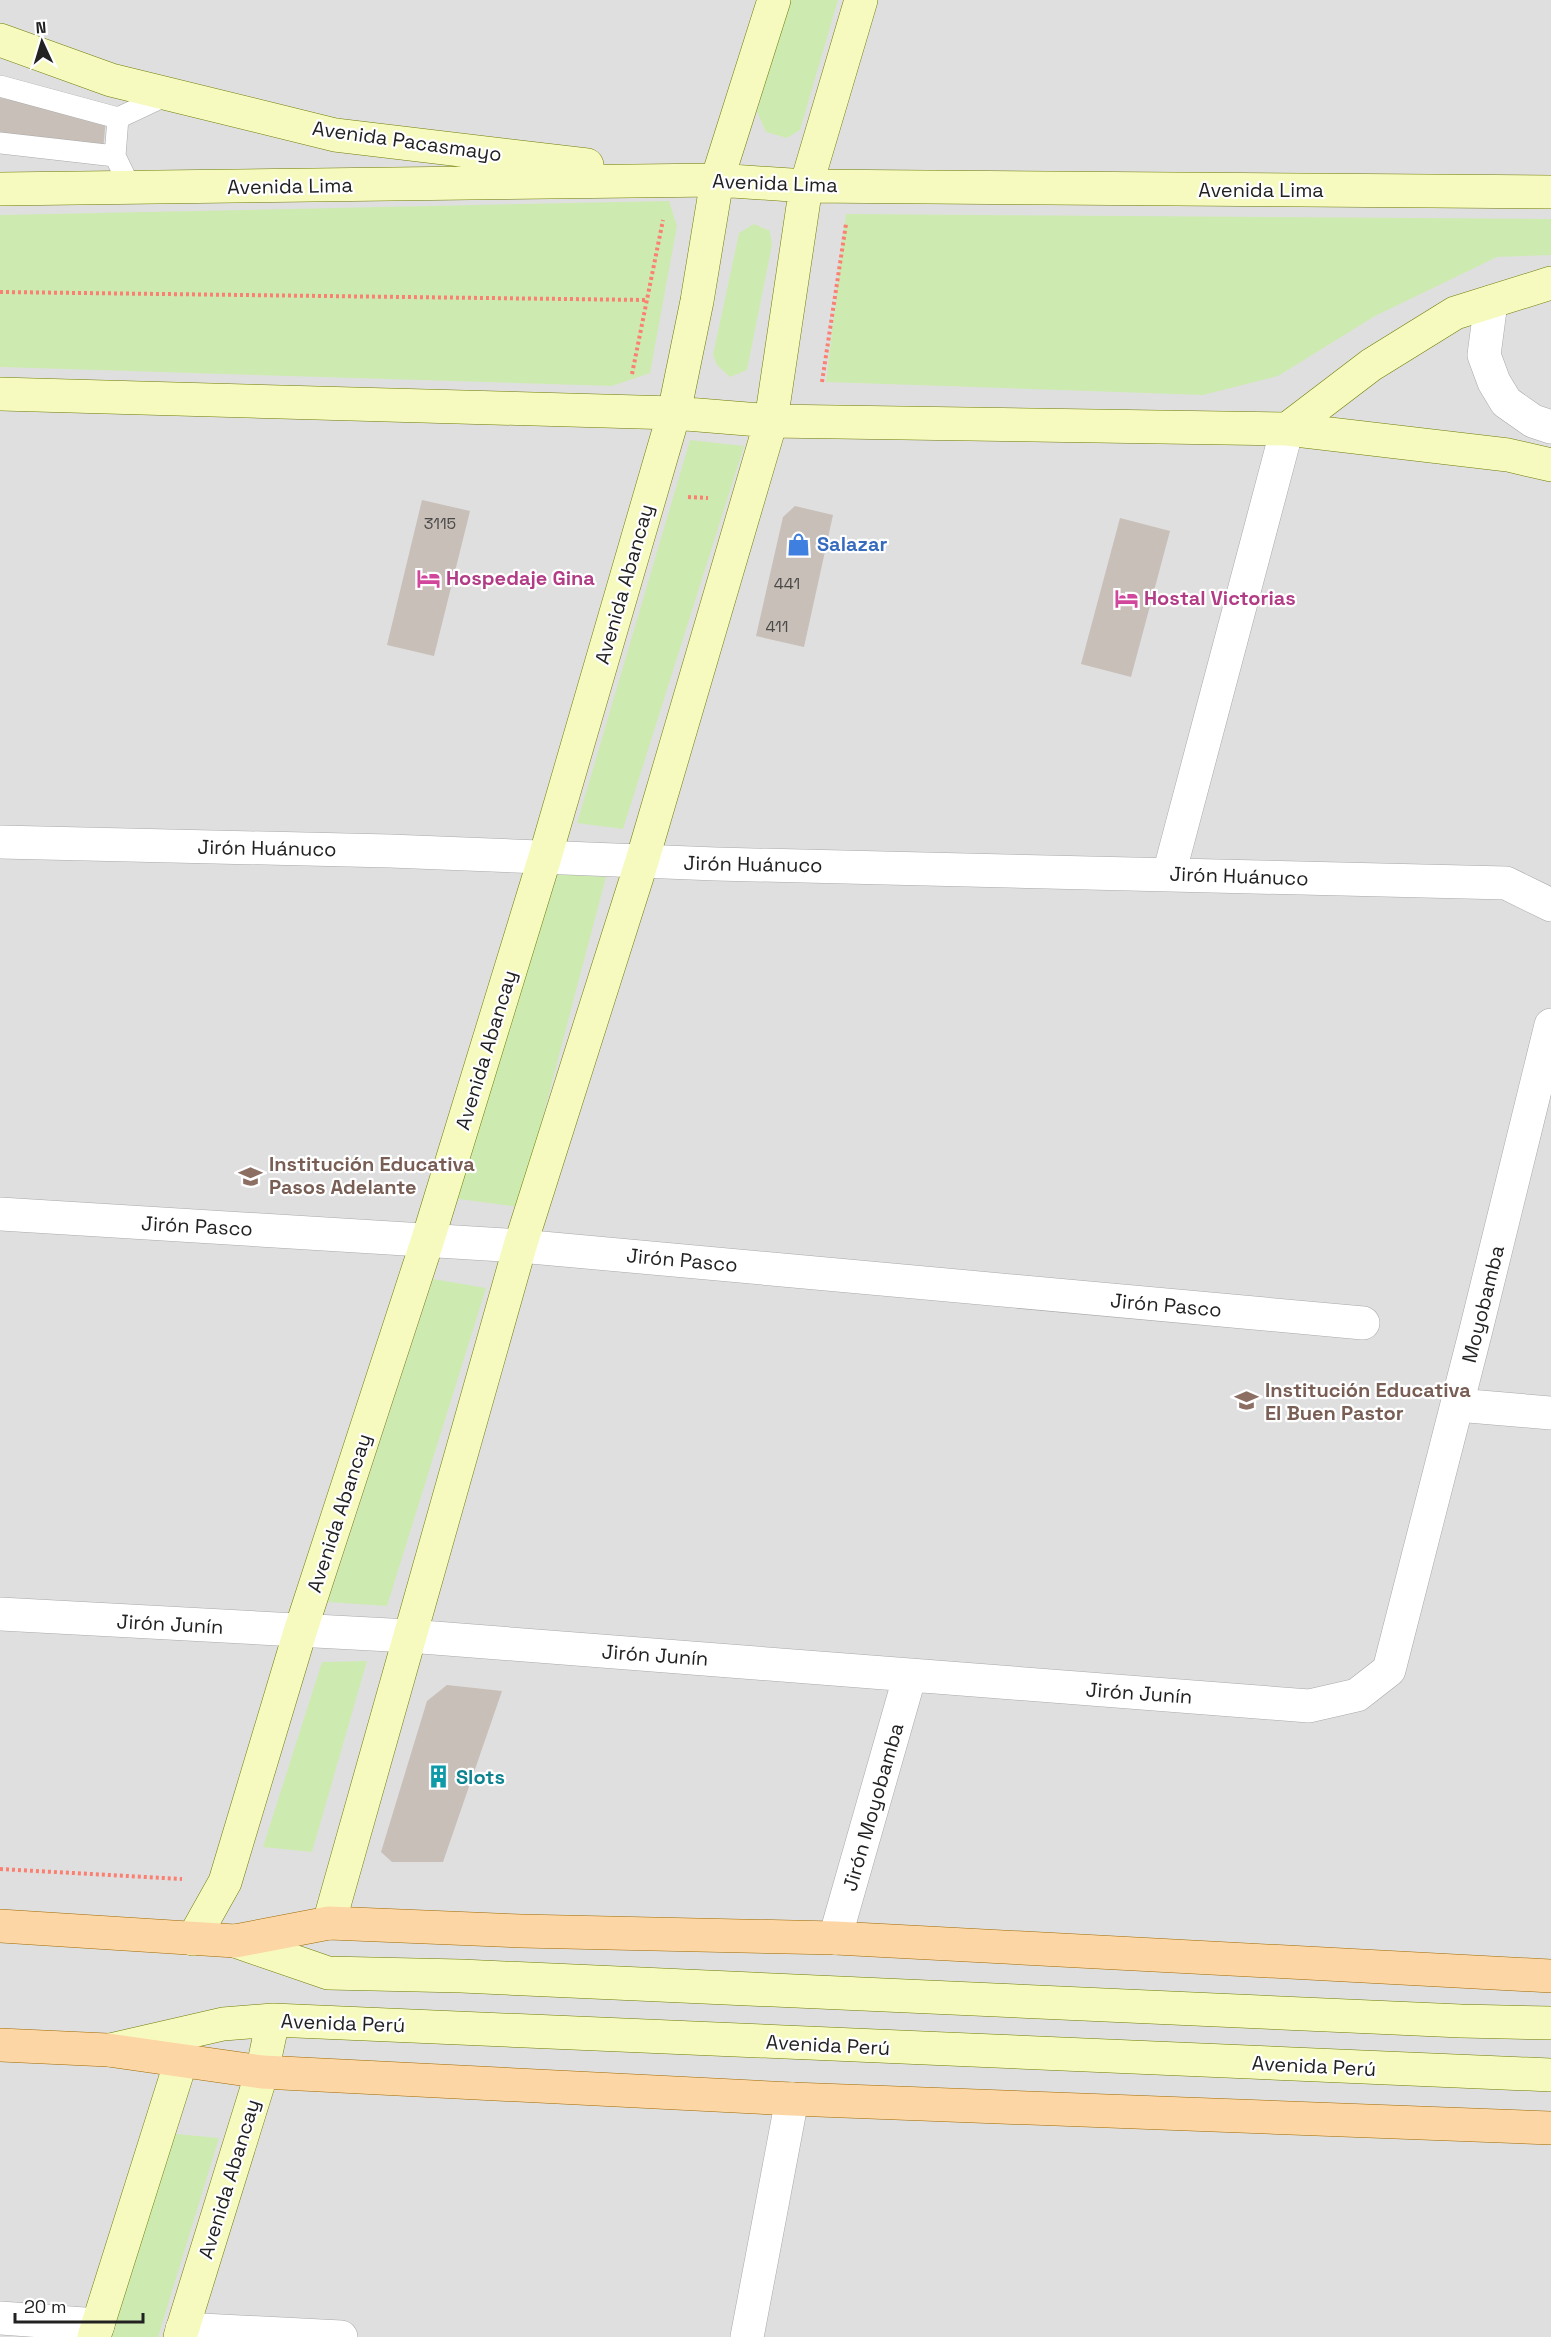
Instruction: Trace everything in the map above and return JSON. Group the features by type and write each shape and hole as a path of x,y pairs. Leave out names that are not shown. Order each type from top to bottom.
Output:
{"main road":[{"name":"Avenida Abancay","path":"193,1939 225,1882 300,1632 428,1239 545,857 674,413 697,301 717,180 774,0"},
{"path":"329,1923 520,1246 642,861 771,421 806,186 861,0"},
{"name":"Avenida Pacasmayo","path":"0,40 111,80 335,135 717,180"},
{"name":"Avenida Lima","path":"0,189 717,180 806,186 1551,192"},
{"path":"1287,429 1371,365 1455,313 1551,283"},
{"path":"0,394 674,413 771,421 1287,429 1508,455 1551,465"},
{"path":"0,1926 235,1941 329,1923 521,1931 836,1938 1551,1976"},
{"path":"235,1941 328,1973 461,1976 1551,2024"},
{"name":"Avenida Abancay","path":"181,2333 262,2072 273,2020"},
{"name":"Avenida Perú","path":"108,2050 223,2024 273,2020 1456,2073 1551,2075"},
{"name":"Avenida Perú","path":"0,2044 108,2050 262,2072 792,2099 1551,2128"},
{"path":"96,2331 181,2061"}],"street":[{"path":"1491,302 1484,355 1494,382 1506,402 1533,421 1551,427"},
{"path":"1169,874 1287,429"},
{"name":"Jirón Huánuco","path":"0,842 1506,883 1551,905"},
{"name":"Moyobamba","path":"1309,1706 1357,1695 1389,1670 1551,1025"},
{"name":"Jirón Pasco","path":"0,1214 520,1246 1363,1323"},
{"path":"1457,1405 1551,1413"},
{"name":"Jirón Junín","path":"0,1614 300,1632 409,1636 1309,1706"},
{"name":"Jirón Moyobamba","path":"836,1938 910,1675"},
{"path":"747,2337 792,2099"},
{"path":"0,2318 96,2331"},
{"path":"181,2333 341,2337"}],"lane":[{"path":"0,86 118,118 170,94"},
{"path":"118,118 115,156 132,189"},
{"path":"0,143 115,156"}],"path":[{"path":"632,375 664,210"},
{"path":"822,383 846,221"},
{"path":"0,292 647,300"},
{"path":"684,497 717,498"},
{"path":"0,1869 225,1882"}],"shaded area":[{"path":"0,0 1551,0 1551,2337 0,2337"}],"green space":[{"path":"788,0 838,0 800,130 787,138 766,132 757,112"},
{"path":"669,201 677,226 650,373 612,386 0,367 0,215"},
{"path":"846,214 1551,219 1551,255 1497,257 1375,316 1278,376 1203,395 826,382"},
{"path":"754,224 770,231 772,245 747,370 730,377 717,365 713,355 739,233"},
{"path":"690,440 744,446 623,829 577,823"},
{"path":"558,874 606,877 519,1207 451,1198"},
{"path":"433,1279 486,1288 387,1606 328,1602"},
{"path":"367,1661 312,1852 263,1847 322,1662"},
{"path":"166,2133 219,2138 158,2337 107,2337"}],"building":[{"path":"0,98 106,118 103,150 0,139"},
{"name":"Hospedaje Gina","path":"422,500 470,511 434,656 387,645"},
{"path":"795,506 833,515 804,647 756,636 783,517"},
{"name":"Hostal Victorias","path":"1120,518 1170,531 1131,677 1081,664"},
{"name":"Slots","path":"447,1685 502,1691 443,1862 392,1862 381,1852 427,1701"}],"place":[{"name":"Salazar","path":"799,544"},
{"name":"Hospedaje Gina","path":"428,578"},
{"name":"Hostal Victorias","path":"1126,598"},
{"name":"Institución Educativa Pasos Adelante","path":"251,1176"},
{"name":"Institución Educativa El Buen Pastor","path":"1247,1401"},
{"name":"Slots","path":"438,1777"}]}
